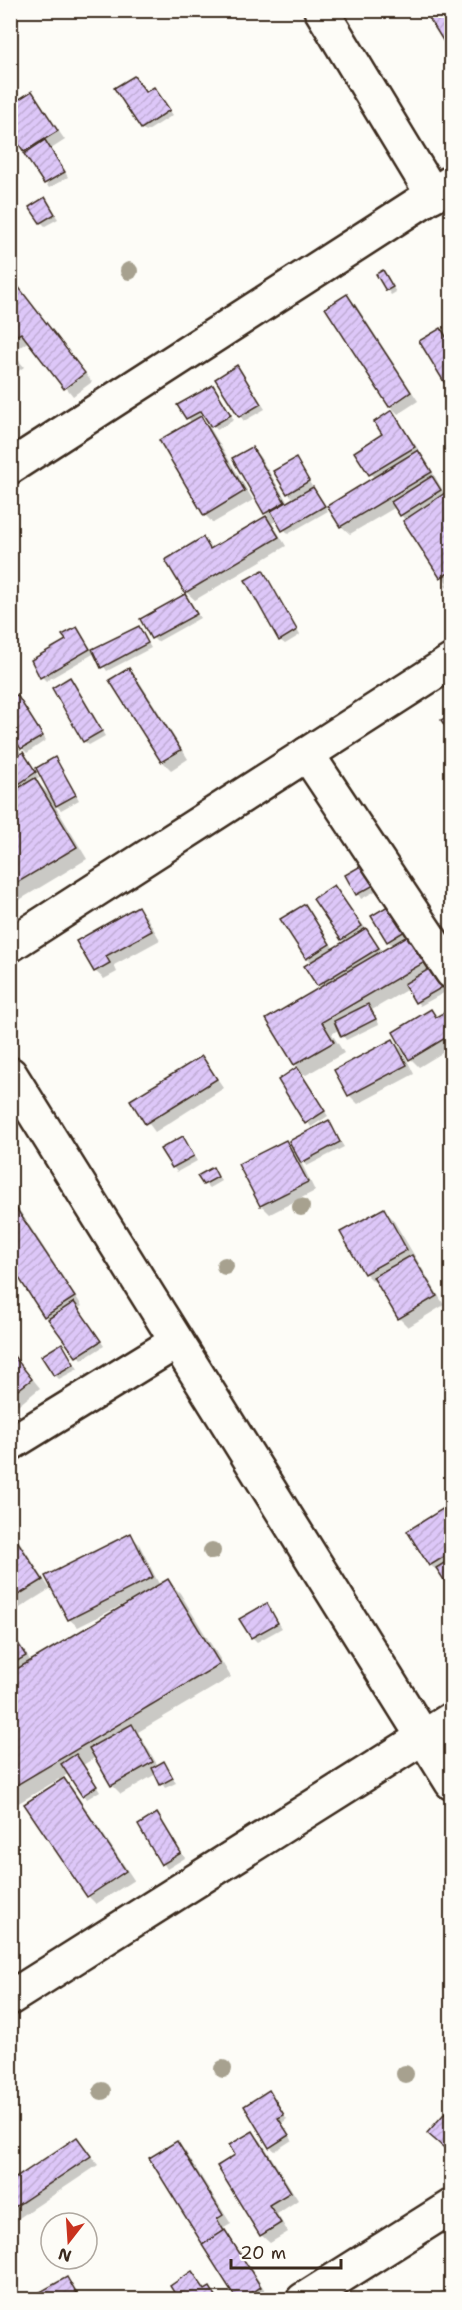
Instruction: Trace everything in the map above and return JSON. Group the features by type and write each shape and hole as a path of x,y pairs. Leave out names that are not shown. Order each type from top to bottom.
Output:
{"street":[{"path":"10,467 442,189 321,10"},
{"path":"10,945 452,661"},
{"path":"307,754 452,972"},
{"path":"10,1074 422,1739 452,1783"},
{"path":"10,1444 176,1342"},
{"path":"10,1998 452,1719"},
{"path":"303,2300 452,2206"}],"building":[{"path":"424,10 452,10 452,55"},
{"path":"134,76 146,92 154,87 170,110 141,129 114,88"},
{"path":"32,91 58,131 24,152 10,131 10,95 14,93 18,100"},
{"path":"45,140 65,172 44,184 24,154"},
{"path":"45,197 55,214 40,223 29,207"},
{"path":"383,270 393,287 386,291 376,274"},
{"path":"10,276 85,373 64,389 21,333 10,339"},
{"path":"347,294 411,392 389,407 325,308"},
{"path":"441,328 452,347 452,395 419,341"},
{"path":"237,365 261,404 239,417 215,379"},
{"path":"213,385 231,415 211,427 201,411 186,419 177,405"},
{"path":"392,410 415,447 369,475 354,452 382,434 374,422"},
{"path":"201,416 245,491 204,516 159,440"},
{"path":"252,447 285,502 264,514 232,458"},
{"path":"418,450 432,472 340,527 327,506"},
{"path":"296,458 309,481 287,494 273,471"},
{"path":"432,476 441,490 400,516 391,502"},
{"path":"313,487 325,506 282,531 271,511"},
{"path":"445,493 452,502 452,571 440,578 403,521"},
{"path":"266,516 279,537 185,593 165,560 203,537 210,549"},
{"path":"263,570 297,630 279,641 245,580"},
{"path":"185,594 197,614 151,639 140,619"},
{"path":"139,626 148,643 101,668 92,649"},
{"path":"77,627 90,649 40,678 31,660 66,640 62,635"},
{"path":"129,668 181,750 161,762 109,680"},
{"path":"70,677 102,731 83,742 52,688"},
{"path":"17,695 43,736 21,749 10,733 10,699"},
{"path":"452,714 452,737 441,720"},
{"path":"23,752 36,772 10,790 10,762"},
{"path":"55,757 76,795 56,806 36,768"},
{"path":"35,778 77,847 10,887 10,793"},
{"path":"373,859 385,879 356,895 345,875"},
{"path":"334,885 362,926 341,940 313,899"},
{"path":"393,903 410,928 387,942 371,916"},
{"path":"305,904 330,944 306,959 280,919"},
{"path":"138,906 152,931 106,956 110,963 94,972 76,941"},
{"path":"366,928 379,948 317,986 304,966"},
{"path":"414,932 430,959 322,1022 334,1042 294,1065 266,1019"},
{"path":"434,966 446,985 415,1003 404,984"},
{"path":"368,1004 376,1019 341,1037 334,1021"},
{"path":"452,1008 452,1034 409,1060 393,1032 431,1009 436,1017"},
{"path":"393,1039 407,1065 348,1096 334,1070"},
{"path":"202,1056 217,1079 145,1124 130,1100"},
{"path":"297,1067 325,1111 305,1124 278,1080"},
{"path":"329,1120 340,1142 301,1163 289,1141"},
{"path":"183,1136 194,1156 172,1168 160,1149"},
{"path":"286,1140 308,1182 260,1206 238,1164"},
{"path":"213,1167 218,1177 203,1185 197,1176"},
{"path":"10,1199 75,1297 44,1317 10,1264"},
{"path":"384,1208 407,1250 364,1274 340,1232"},
{"path":"412,1255 437,1296 398,1319 373,1277"},
{"path":"74,1302 101,1341 76,1357 48,1319"},
{"path":"62,1343 74,1364 54,1376 41,1356"},
{"path":"10,1351 32,1379 10,1396"},
{"path":"452,1503 452,1552 429,1566 407,1531"},
{"path":"10,1530 43,1580 10,1600"},
{"path":"131,1533 153,1577 68,1620 45,1576"},
{"path":"452,1558 452,1592 436,1568"},
{"path":"168,1579 220,1664 10,1789 10,1673"},
{"path":"267,1603 278,1623 251,1638 239,1619"},
{"path":"14,1637 26,1656 10,1665 10,1639"},
{"path":"132,1724 153,1762 111,1786 89,1748"},
{"path":"76,1754 97,1786 82,1796 61,1764"},
{"path":"164,1761 173,1778 160,1785 152,1768"},
{"path":"64,1778 126,1871 87,1897 24,1804"},
{"path":"157,1813 181,1853 161,1865 138,1825"},
{"path":"269,2090 284,2115 278,2118 289,2135 269,2148 244,2106"},
{"path":"452,2105 452,2149 449,2152 427,2133"},
{"path":"253,2131 291,2192 269,2205 281,2223 260,2236 217,2166 235,2155 229,2145"},
{"path":"77,2137 91,2156 10,2210 10,2182"},
{"path":"177,2141 223,2215 217,2219 224,2231 203,2245 149,2158"},
{"path":"225,2230 261,2287 241,2300 237,2300 202,2245"},
{"path":"192,2271 205,2290 210,2287 218,2300 179,2300 170,2286"},
{"path":"67,2277 80,2300 26,2300"}]}
